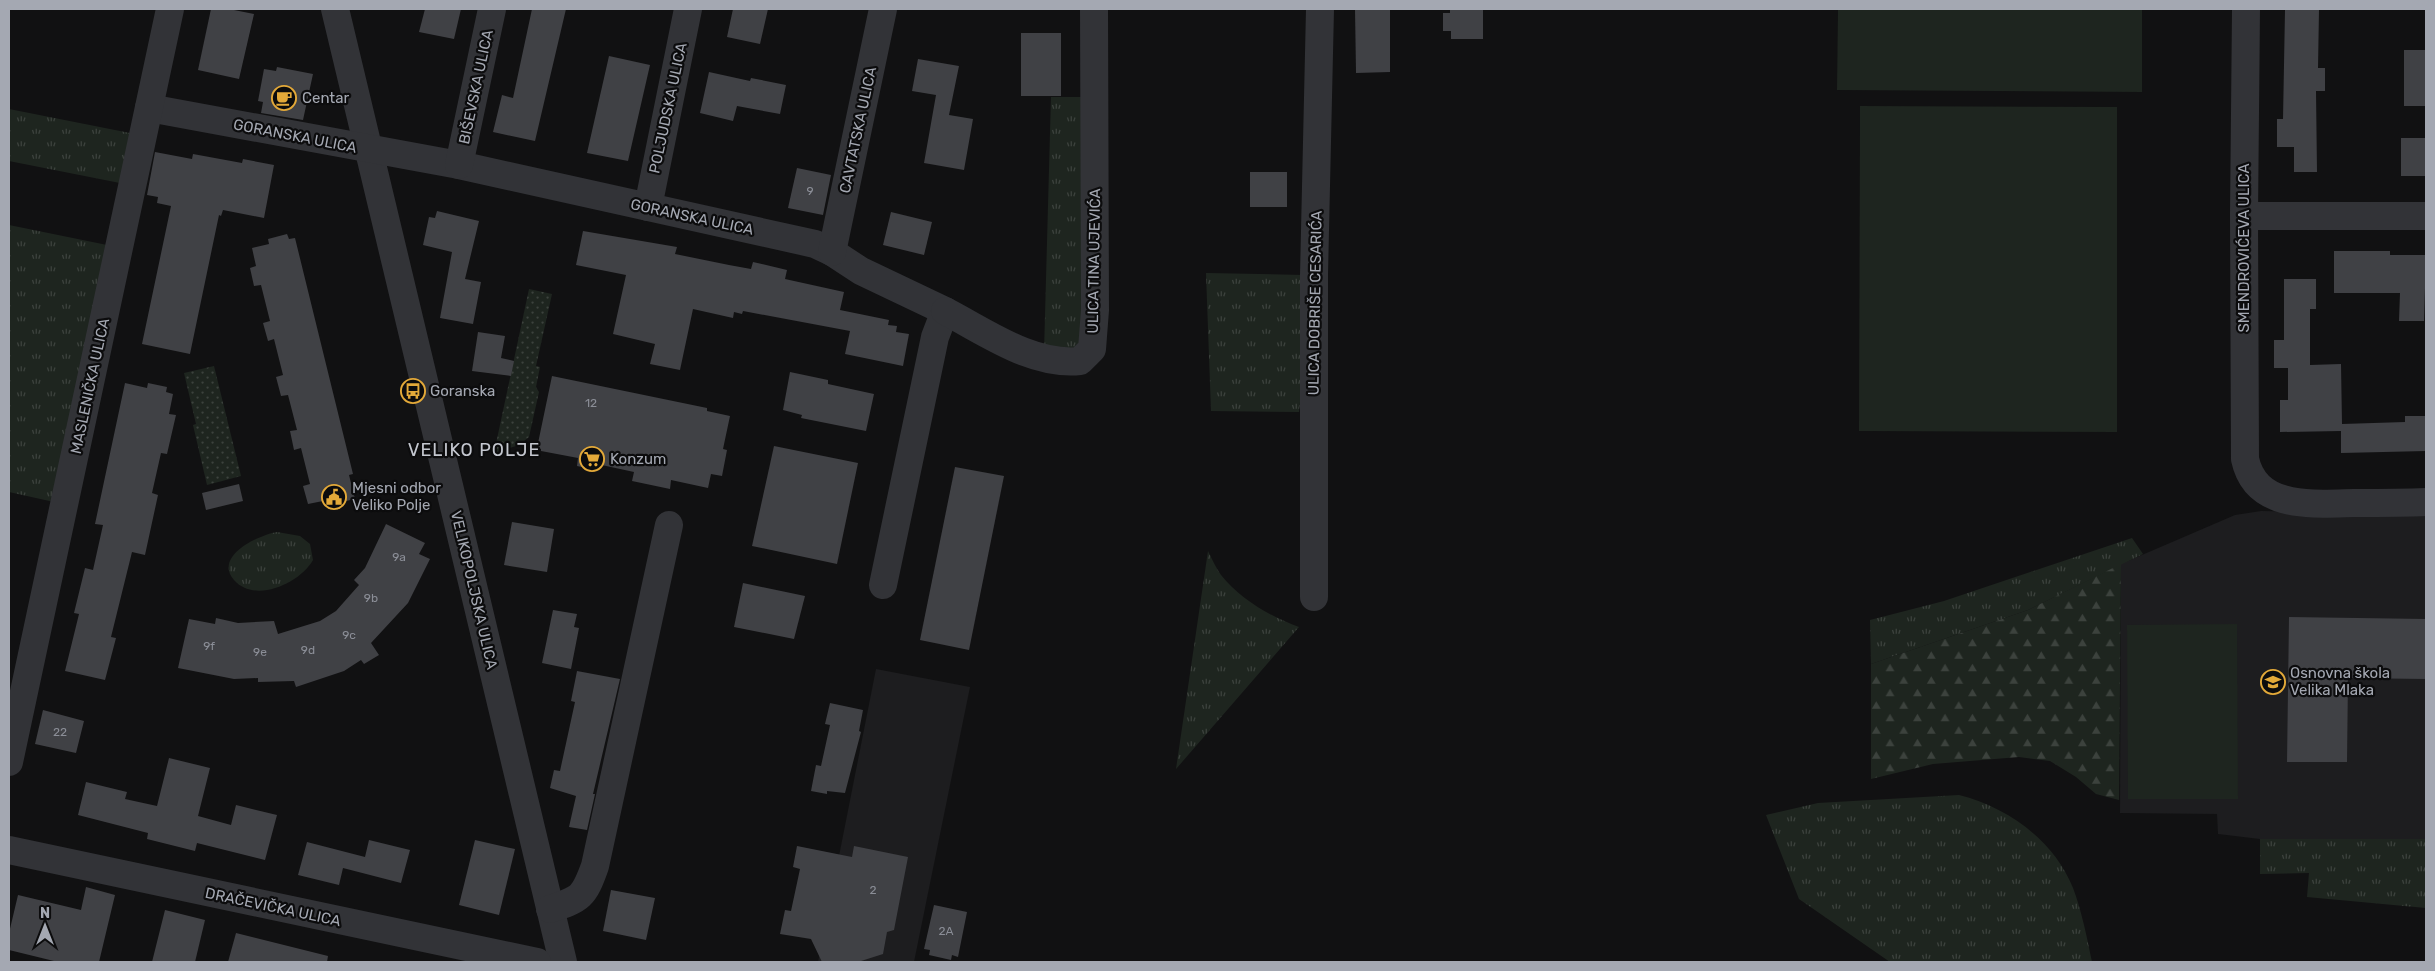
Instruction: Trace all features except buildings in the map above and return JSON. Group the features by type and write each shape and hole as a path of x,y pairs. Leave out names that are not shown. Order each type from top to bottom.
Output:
{"street":[{"name":"MASLENIČKA ULICA","path":"9,762 170,9"},
{"name":"VELIKOPOLJSKA ULICA","path":"335,9 563,962"},
{"name":"BIŠEVSKA ULICA","path":"459,165 492,9"},
{"name":"POLJUDSKA ULICA","path":"648,207 688,9"},
{"name":"CAVTATSKA ULICA","path":"832,252 882,9"},
{"name":"ULICA TINA UJEVIĆA","path":"944,311 1027,353 1062,363 1080,361 1092,349 1095,290 1094,9"},
{"name":"ULICA DOBRIŠE CESARIĆA","path":"1314,597 1314,275 1320,9"},
{"name":"SMENDROVIĆEVA ULICA","path":"2246,9 2244,216 2245,459 2248,473 2256,484 2281,499 2299,503 2426,502"},
{"name":"GORANSKA ULICA","path":"149,108 459,165 815,244 832,252 861,271 944,311"},
{"path":"2244,216 2426,216"},
{"path":"883,585 935,337 944,311"},
{"path":"550,909 575,901 587,889 595,866 669,525"},
{"name":"DRAČEVIČKA ULICA","path":"9,850 427,951 537,962"}],"shaded area":[{"name":"Osnovna škola Velika Mlaka","path":"2261,511 2426,514 2426,839 2260,839 2218,834 2217,814 2120,813 2121,564 2235,515"},
{"path":"876,669 970,687 914,962 818,962"}],"green space":[{"path":"1838,9 2142,9 2142,92 1837,90"},
{"path":"1051,97 1085,97 1087,287 1078,349 1044,353"},
{"path":"1860,106 2117,107 2117,432 1859,431"},
{"path":"9,109 130,133 120,183 9,161"},
{"path":"9,225 107,245 54,502 9,492"},
{"path":"1206,273 1303,275 1302,382 1299,412 1211,411"},
{"path":"529,289 552,294 536,366 540,367 536,387 539,392 529,437 519,445 494,453"},
{"path":"214,366 241,476 207,485 193,425 196,424 184,373"},
{"path":"277,532 300,536 310,544 313,560 298,576 276,588 253,590 243,587 234,580 229,571 229,563 241,548 250,542"},
{"path":"2132,538 2143,554 2028,610 1871,664 1870,620 1944,601"},
{"path":"1208,551 1221,575 1237,592 1267,612 1299,627 1176,769"},
{"path":"2121,564 2119,800 2096,794 2076,777 2050,761 2019,757 1933,764 1871,779 1871,664 2028,610"},
{"path":"2237,624 2238,799 2128,799 2127,625"},
{"path":"1959,795 1977,800 2011,817 2027,828 2054,855 2065,871 2073,888 2082,916 2092,962 1890,962 1799,899 1766,815 1818,803"},
{"path":"2260,839 2426,839 2426,908 2307,897 2309,873 2260,874"}],"place":[{"name":"Centar","path":"284,98"},
{"name":"Goranska","path":"413,391"},
{"name":"Konzum","path":"592,459"},
{"name":"Mjesni odbor Veliko Polje","path":"334,497"},
{"name":"Osnovna škola Velika Mlaka","path":"2273,682"}],"district":[{"name":"VELIKO POLJE","path":"474,450"}]}
